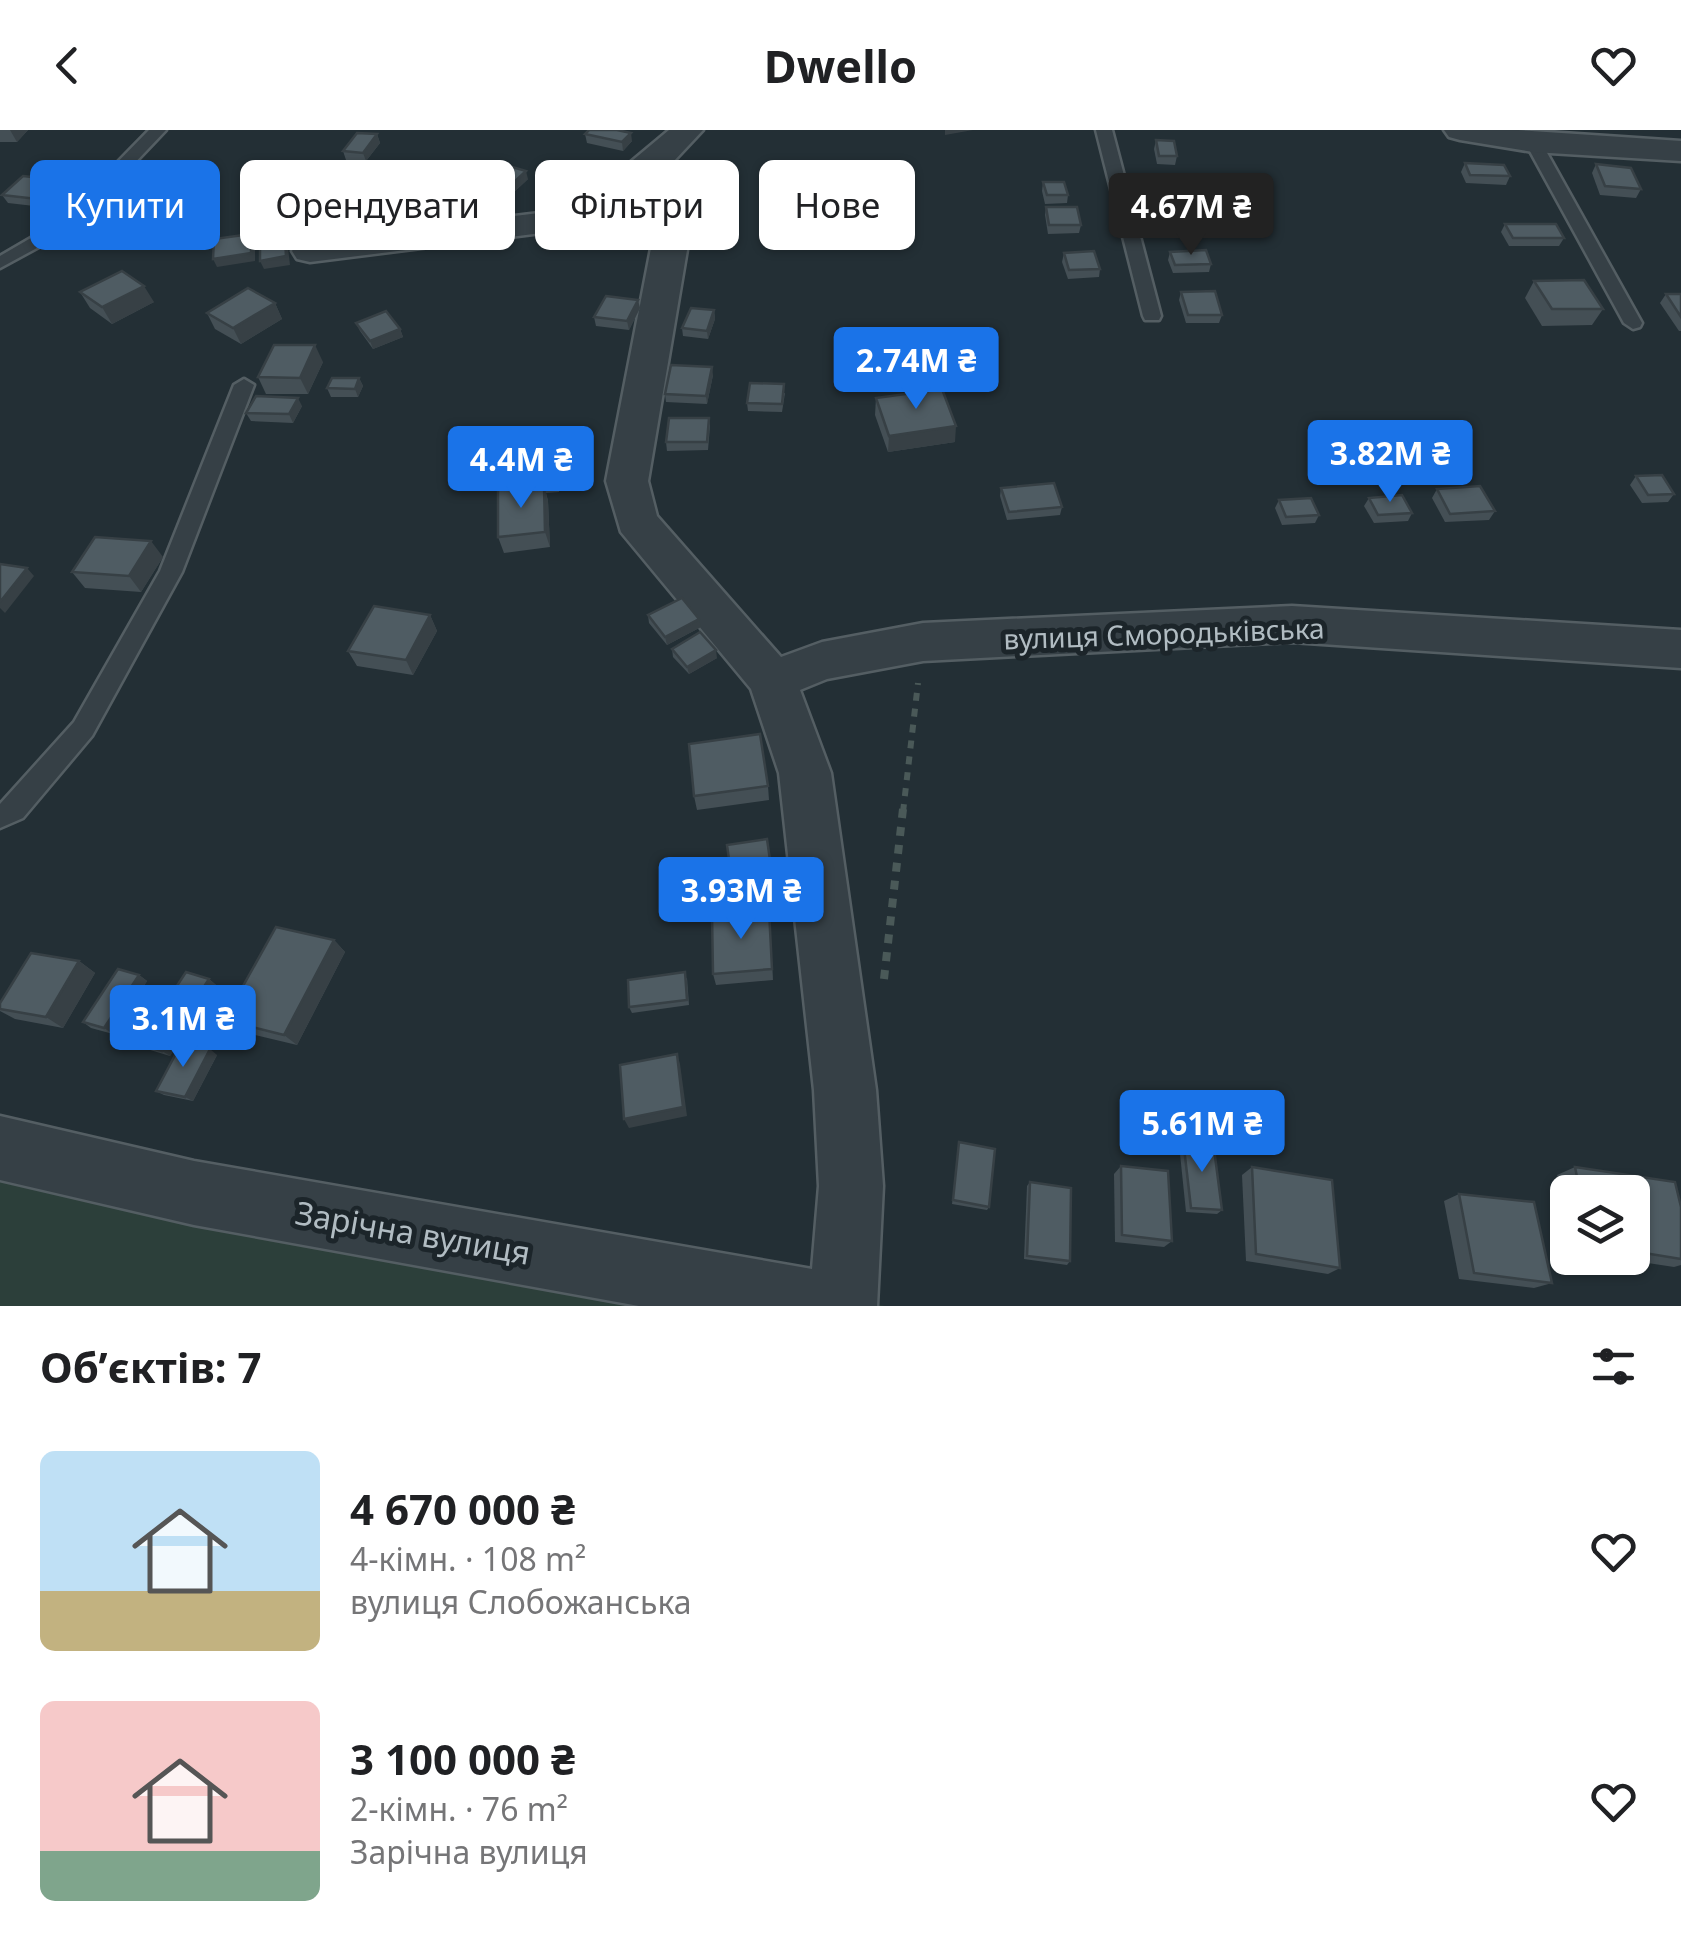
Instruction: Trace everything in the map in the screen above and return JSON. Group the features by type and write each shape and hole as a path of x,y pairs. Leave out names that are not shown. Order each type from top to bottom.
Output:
{"street":[{"path":"1460,130 1533,142 1681,151"},
{"path":"310,251 565,220 620,188 672,145"},
{"path":"672,145 654,174 671,238 627,481 637,521 772,680 805,773 844,1090 851,1186 843,1306"},
{"name":"вулиця Смородьківська","path":"772,680 822,661 922,642 1292,624 1681,649"},
{"name":"Зарічна вулиця","path":"0,1148 194,1192 827,1306"}],"lane":[{"path":"0,263 66,225 158,130"},
{"path":"1104,130 1152,316"},
{"path":"1533,142 1634,323"},
{"path":"0,816 14,810 83,729 171,572 244,385"}],"path":[{"path":"882,997 922,642"}],"green space":[{"path":"0,1146 384,1227 885,1306 0,1306"}],"building":[{"path":"589,130 631,133 622,142 585,134"},
{"path":"357,133 377,134 363,153 343,151"},
{"path":"1156,140 1174,141 1177,156 1159,156"},
{"path":"1465,163 1504,165 1510,176 1470,175"},
{"path":"1596,164 1631,168 1641,189 1605,186"},
{"path":"515,168 526,171 515,181"},
{"path":"23,176 30,177 30,198 2,195"},
{"path":"1043,182 1064,182 1068,195 1047,195"},
{"path":"1046,207 1077,207 1081,225 1049,225"},
{"path":"1505,224 1556,224 1564,238 1513,238"},
{"path":"240,235 240,250 251,253 213,259 213,250 220,250 220,238"},
{"path":"260,250 286,250 286,256 260,261"},
{"path":"1206,250 1211,264 1175,265 1170,252"},
{"path":"1094,251 1100,269 1069,270 1064,253"},
{"path":"122,271 144,286 102,307 80,292"},
{"path":"1584,280 1603,309 1552,309 1534,281"},
{"path":"248,288 275,303 233,328 207,313"},
{"path":"1215,291 1222,315 1188,315 1181,292"},
{"path":"1666,294 1681,294 1681,317"},
{"path":"606,296 638,300 627,321 594,317"},
{"path":"691,308 714,310 707,331 682,328"},
{"path":"386,311 400,329 370,341 356,323"},
{"path":"274,345 315,345 300,378 258,377"},
{"path":"671,365 712,367 706,396 665,394"},
{"path":"332,378 359,378 355,389 327,388"},
{"path":"750,383 784,384 782,404 747,403"},
{"path":"942,389 956,426 889,436 876,398"},
{"path":"256,396 298,398 289,414 246,413"},
{"path":"669,418 709,418 707,442 666,442"},
{"path":"558,468 557,483 523,486 524,470"},
{"path":"1662,475 1674,494 1648,495 1636,476"},
{"path":"1054,483 1062,507 1009,512 1001,488"},
{"path":"544,485 545,532 498,537 498,490"},
{"path":"1480,486 1495,511 1450,514 1437,489"},
{"path":"1402,495 1412,513 1378,515 1369,498"},
{"path":"1311,498 1319,515 1286,517 1279,500"},
{"path":"95,537 151,541 129,576 72,572"},
{"path":"0,564 27,568 0,602"},
{"path":"682,598 699,619 665,637 648,615"},
{"path":"374,606 430,615 406,660 348,651"},
{"path":"700,632 716,650 687,667 672,649"},
{"path":"760,734 768,786 694,796 689,744"},
{"path":"767,839 771,867 731,874 727,845"},
{"path":"769,910 772,969 713,974 712,914"},
{"path":"276,927 334,940 284,1035 224,1020"},
{"path":"31,953 79,961 46,1017 0,1009"},
{"path":"118,969 139,975 104,1028 83,1022"},
{"path":"186,972 209,979 162,1051 139,1044"},
{"path":"685,972 687,1000 629,1007 628,980"},
{"path":"181,1044 210,1049 185,1097 156,1091"},
{"path":"677,1054 683,1107 624,1119 620,1065"},
{"path":"1183,1139 1213,1141 1222,1210 1191,1208"},
{"path":"959,1142 995,1149 989,1207 953,1200"},
{"path":"1121,1166 1168,1171 1172,1241 1122,1235"},
{"path":"1252,1167 1332,1180 1340,1268 1256,1254"},
{"path":"1575,1167 1628,1175 1577,1175"},
{"path":"1650,1178 1675,1182 1681,1207 1681,1259 1650,1254"},
{"path":"1030,1182 1071,1188 1070,1261 1027,1256"},
{"path":"1459,1194 1534,1202 1552,1283 1474,1273"}]}
